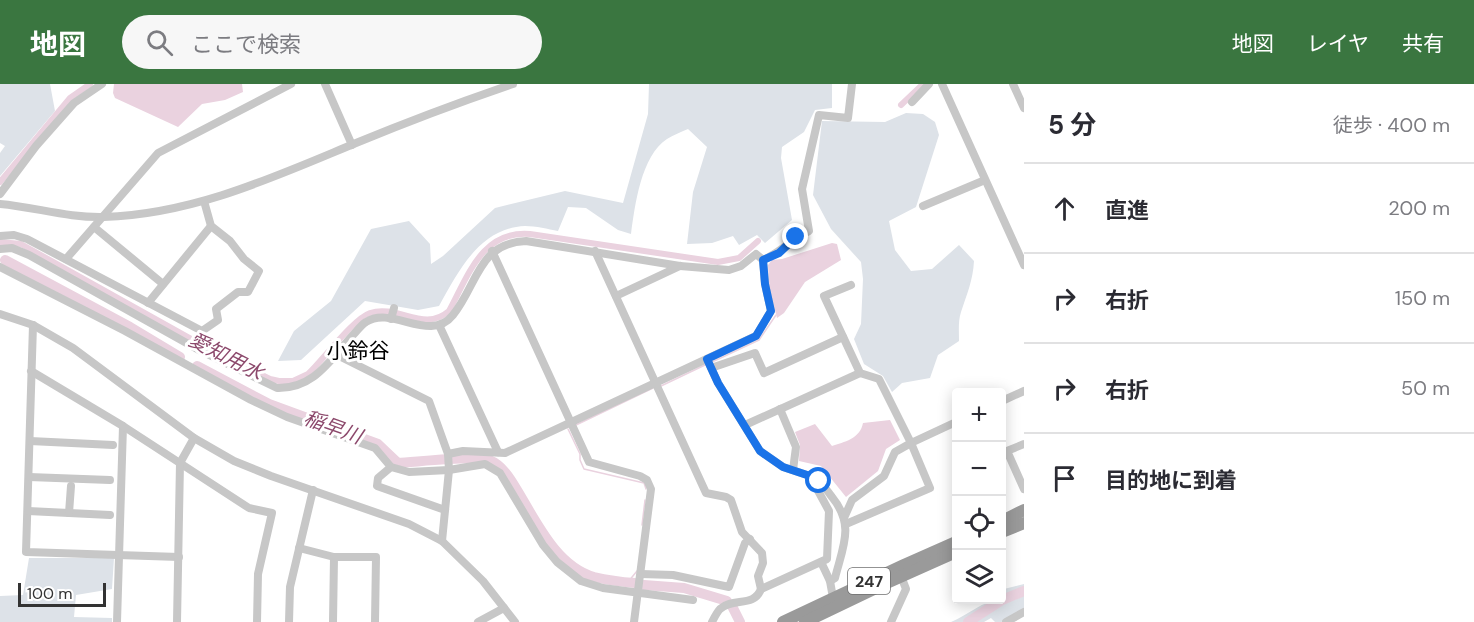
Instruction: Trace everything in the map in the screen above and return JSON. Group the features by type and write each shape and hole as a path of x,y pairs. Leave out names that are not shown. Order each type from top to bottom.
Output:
{"highway":[{"path":"1006,519 1024,510"},
{"path":"1006,530 1024,523"},
{"name":"247","path":"783,622 952,545"},
{"name":"247","path":"805,622 952,554"}],"street":[{"path":"0,194 36,146 74,103 102,84"},
{"path":"66,259 158,153 291,84"},
{"path":"325,84 352,145"},
{"path":"0,204 68,216 104,217 183,207 252,186 418,118 513,84"},
{"path":"763,260 779,253 796,237 809,231 802,189 819,116 848,118 852,84"},
{"path":"912,102 929,84"},
{"path":"942,84 1024,265"},
{"path":"1013,84 1024,108"},
{"path":"923,206 985,180"},
{"path":"0,236 14,235 27,238 202,331 218,320 216,309 238,292 245,293 250,290 259,271 244,260 230,241 211,226 204,201"},
{"path":"148,303 211,226"},
{"path":"94,227 163,284"},
{"path":"0,249 12,248 29,255 199,350 277,388 302,385 313,378 366,322 378,317 392,314 430,327 439,325 452,317 484,261 492,251 510,242 526,241 680,266 729,270 741,266 756,254 763,260 771,311 756,336 709,364"},
{"path":"492,251 589,462 647,480 651,489 634,622"},
{"path":"595,251 706,493 731,500 742,532 762,553 763,563 758,576 761,589 758,597 750,602 734,603 720,609 712,622"},
{"path":"615,296 680,266"},
{"path":"0,267 251,400 287,417 375,448 391,467 409,472 449,470 485,464 500,473 543,545 557,562 581,581 603,588 693,600"},
{"path":"851,285 824,296 860,373"},
{"path":"0,314 33,325 73,348 194,438 234,461 409,524 442,541 483,581 515,622"},
{"path":"33,325 26,552 179,557"},
{"path":"439,325 498,452"},
{"path":"448,454 463,451 505,453 654,383 709,364 756,353 764,373 843,337"},
{"path":"335,354 429,401 448,454 449,470 442,541"},
{"path":"709,364 718,383 760,451 783,467 810,476 829,511 827,559 761,589"},
{"path":"31,371 123,426 249,508 272,513 258,574 257,622"},
{"path":"745,425 860,373 879,379 911,443 930,488 845,521"},
{"path":"1006,399 1024,391"},
{"path":"780,409 796,447 793,470"},
{"path":"845,521 852,500 884,476 895,452 952,424"},
{"path":"117,622 123,426"},
{"path":"177,622 180,463 194,438"},
{"path":"30,441 113,445"},
{"path":"1024,444 1007,451 1024,489"},
{"path":"391,467 378,478 377,486 445,510"},
{"path":"29,477 110,480"},
{"path":"811,479 819,481 841,508 845,521 847,535 835,578 830,581"},
{"path":"69,513 71,486"},
{"path":"290,622 290,587 313,489"},
{"path":"28,512 110,515"},
{"path":"641,574 674,575 729,587 745,543 750,539"},
{"path":"299,548 334,557 376,557 375,622"},
{"path":"333,622 334,557"},
{"path":"821,562 830,581 833,598"},
{"path":"891,622 906,589 901,576"},
{"path":"478,622 504,608"},
{"path":"1006,622 1024,612"}],"shaded area":[{"path":"0,84 50,84 55,111 0,176 0,153 5,146 0,143"},
{"path":"114,84 242,84 243,92 225,100 202,104 178,127 115,98"},
{"path":"649,84 832,84 832,108 815,110 804,132 782,147 781,158 792,220 765,243 757,235 739,245 733,236 712,243 687,244 693,192 707,147 688,129 667,139 651,157 641,182 631,234 618,230 586,208 568,207 558,231 525,226 495,234 483,243 463,265 439,306 418,310 365,301 301,360 278,361 294,331 331,301 371,229 409,221 430,244 431,264 443,256 495,208 565,191 623,203 648,114"},
{"path":"906,113 923,114 935,122 939,135 916,207 889,221 895,250 911,271 932,269 959,245 974,261 971,281 960,315 959,341 938,355 930,378 902,383 892,392 883,376 864,364 854,339 861,324 863,279 861,262 831,229 813,195 822,121 885,122"},
{"path":"832,243 837,244 841,260 805,282 784,313 777,318 769,287 768,265 772,260"},
{"path":"890,420 900,440 886,449 878,471 846,497 821,466 799,461 800,445 795,432 815,424 832,446 855,436 859,433 863,423"},
{"path":"29,558 114,558 112,589 76,595 74,617 112,618 112,622 0,622 0,596 23,595"},
{"path":"1024,584 1024,609 1001,622 995,622 991,618 984,622 951,622 984,604 1006,604 1006,588"}],"waterway":[{"path":"0,182 70,98 90,84"},
{"name":"愛知用水","path":"901,105 923,84"},
{"name":"愛知用水","path":"0,242 21,244 204,346 270,379 293,381 308,374 355,323 370,313 391,312 430,319 440,317 449,311 470,270 488,247 500,239 530,234 718,262 739,258 758,241"},
{"name":"稲早川","path":"5,260 130,327 180,357"},
{"path":"712,362 759,340 776,315"},
{"path":"661,386 705,365"},
{"name":"稲早川","path":"197,366 269,404 378,444 398,463 471,458 494,462 508,477 548,541 569,563 594,577 635,583"},
{"path":"576,425 653,388"},
{"path":"568,429 580,454 584,469 644,483 646,489"},
{"path":"642,525 645,500"},
{"path":"628,582 637,571"},
{"name":"稲早川","path":"644,585 684,588 727,601"},
{"name":"稲早川","path":"968,622 1002,600 1024,591"},
{"name":"稲早川","path":"732,606 740,622"}],"district":[{"name":"小鈴谷","path":"358,351"}],"route":[{"path":"796,237 779,253 763,260 771,311 756,336 707,359 718,383 760,451 783,467 819,481"}]}
